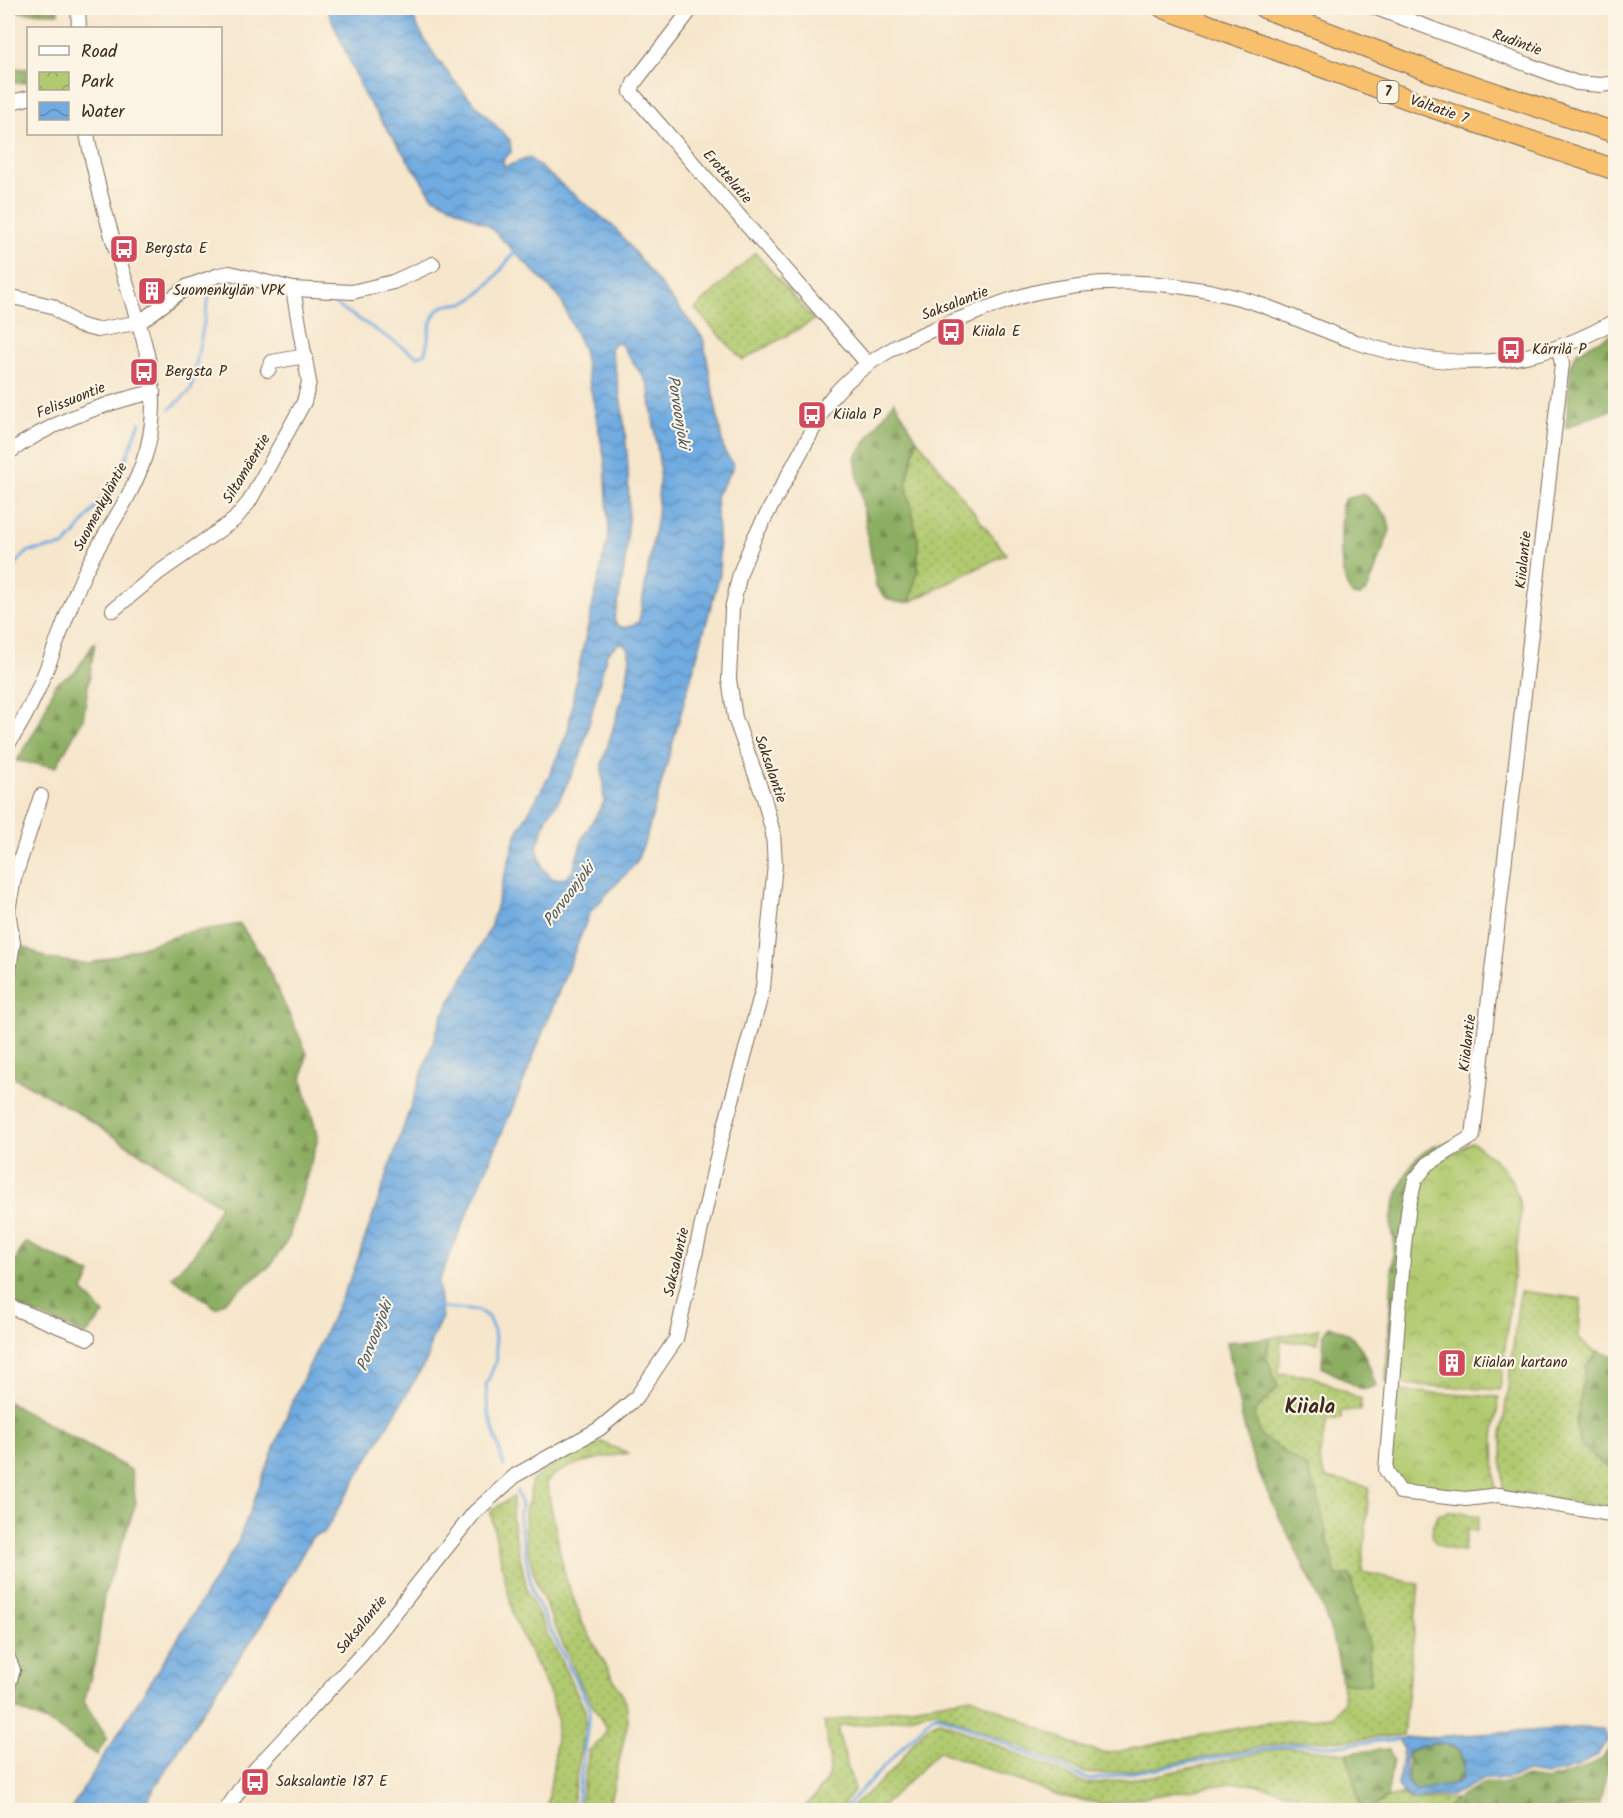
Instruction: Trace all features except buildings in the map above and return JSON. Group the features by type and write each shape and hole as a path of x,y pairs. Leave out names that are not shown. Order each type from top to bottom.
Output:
{"highway":[{"name":"Valtatie 7","path":"1163,8 1416,102 1616,170"},
{"name":"7","path":"1264,8 1431,72 1616,133"},
{"path":"1284,8 1368,47"}],"street":[{"path":"78,8 79,27"},
{"name":"Erottelutie","path":"692,8 634,83 631,92 867,363"},
{"name":"Rudintie","path":"1376,8 1577,82 1601,85 1616,82"},
{"path":"8,103 27,98"},
{"name":"Suomenkyläntie","path":"8,744 40,686 85,573 124,505 142,465 151,428 152,373 140,321 125,279 87,135"},
{"path":"8,296 52,306 78,325 97,330 140,321 188,286 219,275 230,273 293,289 352,292 393,282 432,264"},
{"name":"Saksalantie","path":"226,1810 249,1776 363,1653 474,1513 516,1475 599,1429 636,1398 676,1339 721,1140 763,988 775,864 773,833 764,798 735,718 729,679 732,609 740,573 754,536 828,402 844,382 867,363 933,328 1003,303 1063,287 1122,282 1176,286 1232,296 1360,343 1436,362 1484,363 1559,348 1616,320"},
{"name":"Siltamäentie","path":"112,610 240,514 304,402 309,382 293,289"},
{"name":"Kiialantie","path":"1559,348 1562,364 1473,1137 1428,1164 1415,1180 1409,1204 1404,1246 1386,1470 1400,1492 1467,1499 1499,1495 1616,1515"},
{"path":"268,370 272,362 305,356"},
{"name":"Felissuontie","path":"8,453 32,436 108,402 153,392"},
{"path":"8,975 13,943 8,910 14,879 41,796"},
{"path":"8,1306 88,1338"},
{"path":"8,1658 12,1670 8,1686"}],"green space":[{"path":"8,8 58,8 58,13 8,12"},
{"path":"8,68 27,69 27,82 8,84"},
{"path":"755,253 814,320 743,360 695,309"},
{"path":"1615,332 1615,410 1597,414 1566,428 1571,366 1577,352"},
{"path":"894,401 917,439 906,485 918,539 918,569 910,602 890,600 876,586 855,458"},
{"path":"917,439 1006,554 910,602 918,569 913,514 906,485"},
{"path":"1365,494 1387,516 1390,530 1368,589 1360,596 1352,595 1344,575 1341,552 1342,505 1345,499"},
{"path":"95,642 83,719 56,767 17,761 39,724 55,684 75,672"},
{"path":"240,924 263,958 307,1053 302,1080 318,1138 289,1238 270,1266 216,1308 172,1277 195,1253 220,1205 75,1111 8,1074 8,985 13,971 16,946 23,946 48,959 89,964 189,932"},
{"path":"1454,1141 1388,1384 1386,1381 1394,1239 1392,1221 1397,1196 1407,1172 1419,1156 1436,1146"},
{"path":"1472,1142 1505,1171 1515,1187 1521,1211 1500,1390 1397,1384 1413,1204 1417,1191 1427,1172 1434,1165"},
{"path":"25,1242 91,1274 83,1291 104,1314 86,1335 8,1302 8,1275"},
{"path":"1520,1291 1581,1299 1579,1338 1592,1350 1599,1352 1586,1366 1580,1444 1615,1475 1615,1508 1503,1491 1502,1435"},
{"path":"1329,1326 1349,1335 1356,1341 1376,1386 1363,1390 1322,1367 1324,1332"},
{"path":"1319,1329 1318,1343 1281,1341 1279,1373 1311,1376 1361,1399 1360,1411 1341,1411 1341,1419 1327,1420 1320,1457 1321,1465 1327,1478 1369,1487 1362,1572 1419,1584 1403,1735 1351,1740 1289,1742 1144,1769 1101,1774 1085,1773 934,1711 882,1723 840,1726 838,1732 854,1790 838,1810 802,1810 822,1787 829,1771 829,1751 824,1722 971,1697 1085,1749 1109,1753 1265,1723 1332,1717 1344,1702 1342,1683 1370,1684 1369,1644 1350,1576 1336,1577 1316,1490 1307,1468 1260,1436 1254,1413 1278,1387 1266,1356 1270,1338"},
{"path":"1270,1338 1266,1356 1278,1387 1254,1413 1260,1435 1307,1468 1316,1490 1336,1576 1350,1576 1369,1644 1370,1684 1342,1683 1337,1653 1318,1596 1265,1487 1249,1446 1227,1342"},
{"path":"1599,1352 1615,1356 1615,1475 1580,1444 1576,1424 1586,1366"},
{"path":"1397,1391 1499,1397 1494,1437 1495,1492 1467,1495 1403,1489 1390,1469"},
{"path":"8,1402 131,1470 136,1503 104,1596 97,1653 84,1702 107,1737 97,1755 55,1726 8,1705 17,1670 8,1647"},
{"path":"601,1442 628,1453 574,1465 554,1475 546,1482 565,1576 583,1624 626,1702 628,1721 608,1810 579,1810 589,1751 600,1741 607,1730 579,1681 537,1585 526,1543 525,1510 530,1499 531,1482 538,1475 564,1458"},
{"path":"513,1496 512,1520 528,1594 585,1710 585,1723 571,1810 547,1810 557,1718 551,1696 514,1618 492,1520 491,1511"},
{"path":"1449,1511 1479,1516 1477,1531 1467,1530 1464,1551 1440,1546 1433,1537 1432,1531 1438,1514"},
{"path":"940,1721 1088,1784 1153,1776 1286,1747 1346,1753 1362,1810 1250,1783 1231,1783 1104,1804 1059,1796 939,1751 879,1810 848,1810 897,1766 925,1729"},
{"path":"1428,1744 1445,1744 1457,1749 1464,1771 1457,1781 1443,1788 1420,1791 1408,1782 1408,1752"},
{"path":"1613,1744 1600,1802 1545,1810 1446,1810 1456,1799 1485,1783 1505,1784 1526,1777 1548,1780 1588,1767 1602,1758"},
{"path":"1389,1749 1393,1760 1387,1798 1370,1809 1362,1810 1346,1753"},
{"path":"1401,1795 1411,1800 1456,1799 1446,1810 1370,1809 1387,1798"},
{"path":"1600,1802 1599,1810 1545,1810"}],"water":[{"name":"Porvoonjoki","path":"327,8 409,8 428,45 452,78 510,140 511,152 503,160 504,167 529,158 615,228 703,338 724,451 734,466 716,496 720,574 646,838 636,863 590,912 521,1088 438,1283 442,1317 431,1340 428,1358 324,1533 312,1537 257,1632 203,1710 141,1810 70,1810 237,1544 292,1402 353,1273 442,1016 490,928 516,835 549,776 568,731 576,680 609,533 605,461 583,350 560,298 489,226 432,196 364,95","holes":["613,343 621,344 648,384 660,468 657,516 639,622 624,628 617,625 614,619 626,552 629,484 623,416 611,349","621,642 627,647 630,657 626,686 602,764 604,802 583,837 573,871 566,878 553,879 543,869 537,847 548,815 558,802 581,755 607,653"]},
{"path":"1579,1728 1603,1729 1608,1740 1597,1755 1579,1766 1547,1775 1527,1772 1507,1779 1484,1779 1451,1796 1412,1799 1403,1794 1398,1785 1403,1748 1398,1739","holes":["1434,1743 1455,1748 1463,1757 1462,1779 1453,1785 1415,1790 1407,1783 1405,1762 1407,1751"]}],"waterway":[{"path":"307,296 330,301 417,356 424,354 430,326 438,310 444,306 469,301 483,291 517,249"},
{"path":"170,409 191,390 211,286 220,289 254,285"},
{"path":"8,580 19,560 29,551 64,546 75,534 110,488 127,456 140,422"},
{"path":"8,651 11,664 8,673"},
{"path":"437,1307 479,1311 488,1317 494,1331 497,1359 486,1385 488,1411 504,1466"},
{"path":"517,1491 521,1506 519,1519 533,1595 590,1708 576,1810"},
{"path":"842,1810 933,1716 938,1715 1090,1780 1296,1744 1330,1746 1398,1739"}],"place":[{"name":"Bergsta E","path":"124,249"},
{"name":"Suomenkylän VPK","path":"152,291"},
{"name":"Kiiala E","path":"951,332"},
{"name":"Kärrilä P","path":"1511,350"},
{"name":"Bergsta P","path":"144,372"},
{"name":"Kiiala P","path":"812,415"},
{"name":"Kiialan kartano","path":"1452,1363"},
{"name":"Saksalantie 187 E","path":"255,1782"}],"district":[{"name":"Kiiala","path":"1310,1407"}]}
